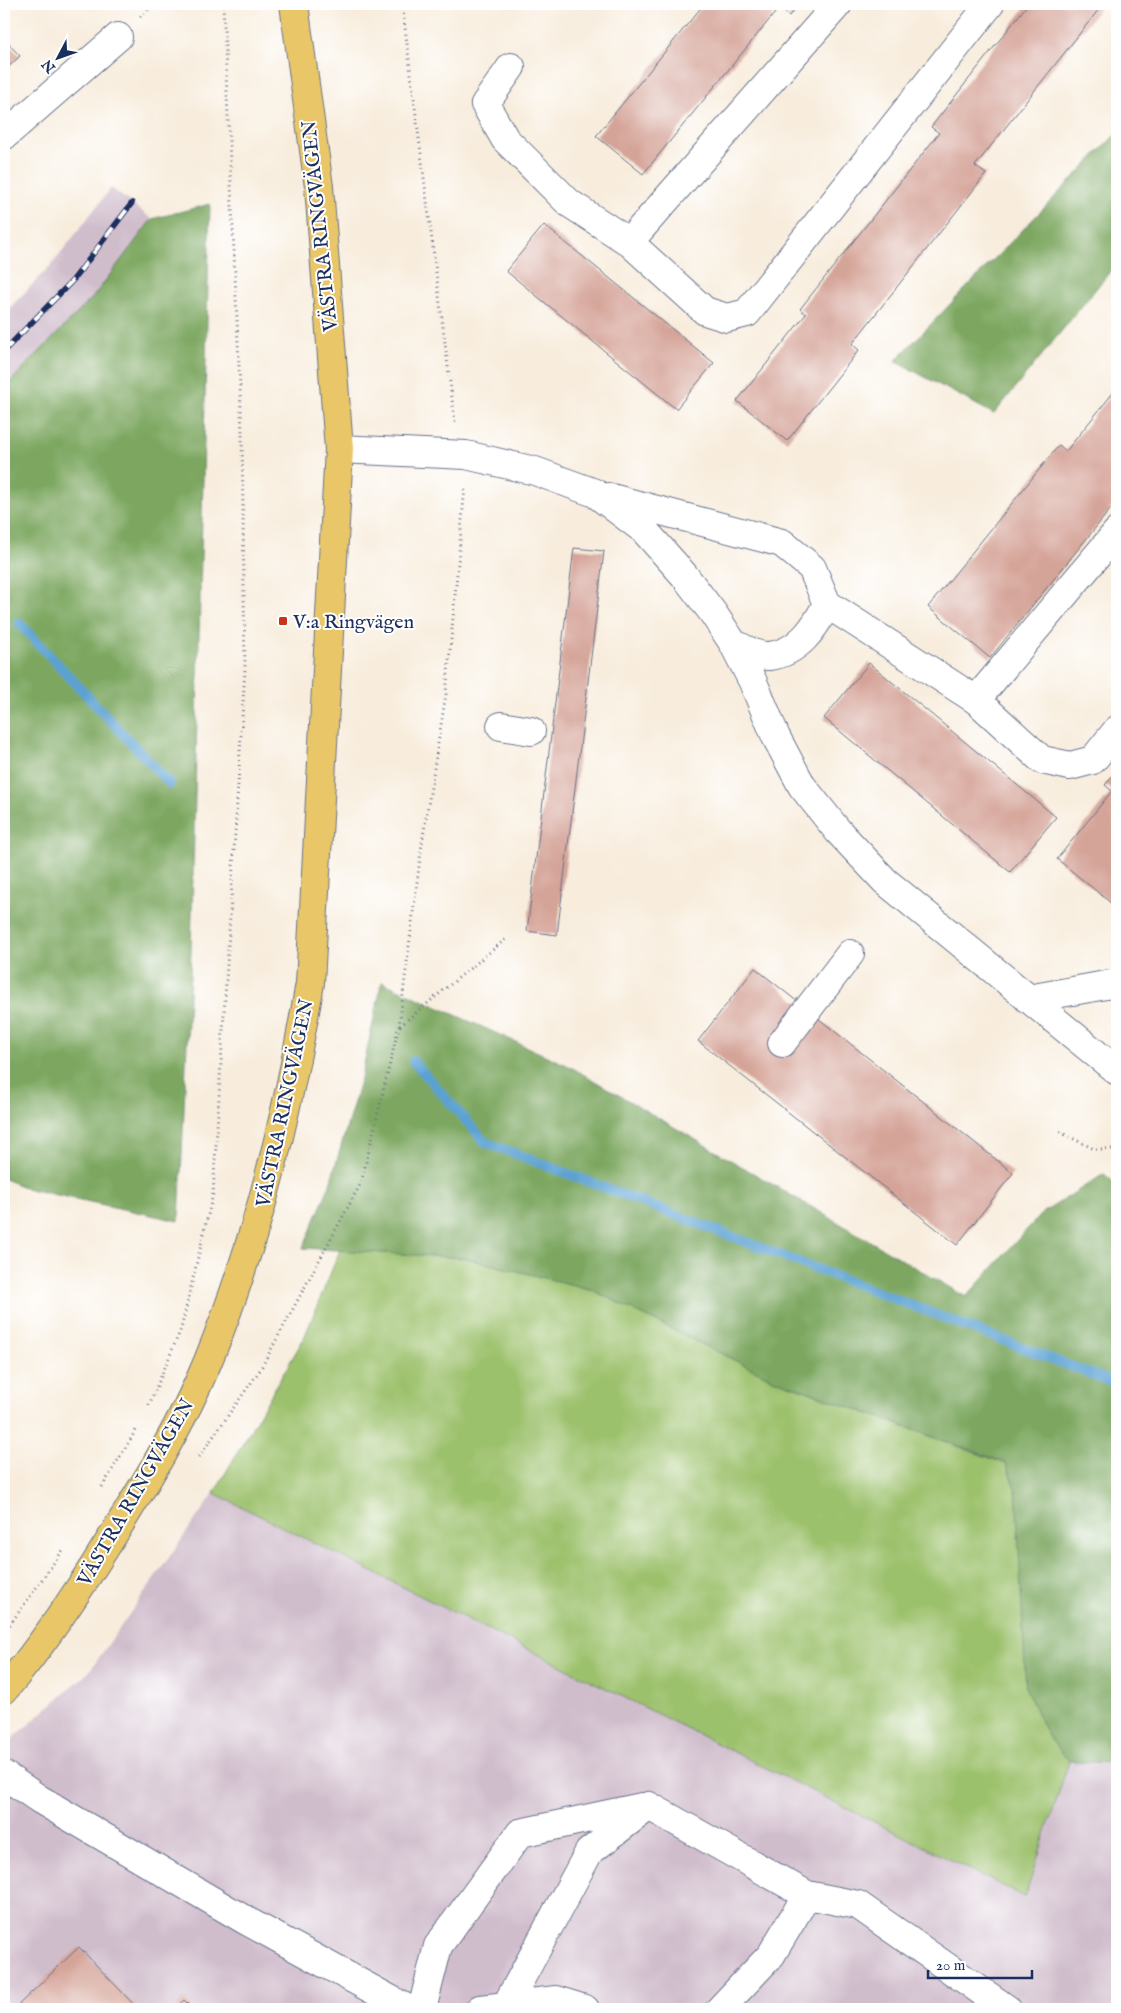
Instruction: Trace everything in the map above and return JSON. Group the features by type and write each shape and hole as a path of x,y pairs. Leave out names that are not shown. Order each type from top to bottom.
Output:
{"main road":[{"name":"VÄSTRA RINGVÄGEN","path":"4,1690 76,1595 169,1442 207,1362 235,1290 260,1215 298,1057 310,983 340,449 318,187 294,4"}],"street":[{"path":"629,242 838,4"},
{"path":"512,67 485,104 505,139 569,203 629,242 705,311 726,318 747,313 990,4"},
{"path":"4,136 118,37"},
{"path":"340,449 466,455 534,471 594,493 782,543 812,568 827,604 976,700 1042,760 1070,766 1093,760 1117,730"},
{"path":"594,493 644,530 684,575 713,612 753,682 776,737 802,786 838,831 885,881 1117,1071"},
{"path":"976,700 1117,532"},
{"path":"732,643 752,652 768,656 794,648 816,625 827,604"},
{"path":"501,726 531,730"},
{"path":"782,1042 850,954"},
{"path":"1028,999 1117,983"},
{"path":"4,1775 55,1809 236,1915 408,2009"},
{"path":"493,2008 589,1852 649,1806"},
{"path":"422,2009 438,1946 520,1833 649,1806 806,1895 858,1904 1007,2009"},
{"path":"720,2009 771,1955 806,1895"},
{"path":"493,2008 556,2000 585,2009"}],"path":[{"path":"147,1411 181,1329 213,1194 244,670 242,432 223,4"},
{"path":"194,1465 260,1370 361,1183 399,1026 422,843 446,694 464,502 466,455 455,422 402,4"},
{"path":"399,1026 508,938"},
{"path":"1060,1132 1094,1149 1117,1149"},
{"path":"98,1494 137,1428"},
{"path":"4,1633 68,1544"}],"shaded area":[{"path":"111,188 152,219 93,297 4,388 4,314 53,263"},
{"path":"214,1493 1024,1896 1069,1761 1117,1763 1117,2009 4,2009 4,1746 89,1672"}],"green space":[{"path":"1117,133 1117,263 994,414 895,361"},
{"path":"210,204 191,953 179,1221 29,1189 4,1179 4,388 93,297 152,219"},
{"path":"382,982 569,1066 966,1297 1041,1214 1104,1174 1117,1185 1117,1763 1069,1761 1047,1735 1026,1689 1016,1491 1006,1463 773,1379 590,1289 465,1258 303,1248 329,1187 360,1082"},
{"path":"340,1250 465,1258 590,1289 773,1379 1006,1464 1016,1491 1047,1735 1069,1761 1025,1897 214,1493 304,1338"}],"building":[{"path":"704,4 799,4 789,16 779,8 643,174 596,136"},
{"path":"1028,4 1103,4 975,166 986,174 852,344 859,350 787,441 737,401 806,314 800,309 939,133 931,127"},
{"path":"4,39 20,56 4,71"},
{"path":"544,225 714,363 676,409 506,271"},
{"path":"1117,388 1117,501 990,658 928,607 1059,445 1066,451"},
{"path":"574,548 604,551 557,935 527,931"},
{"path":"869,663 1056,817 1010,872 824,718"},
{"path":"1117,770 1117,908 1057,859 1112,791 1105,785"},
{"path":"755,968 1013,1173 957,1245 698,1041"},
{"path":"79,1947 138,2009 14,2009"},
{"path":"184,2000 193,2009 174,2009"}],"waterway":[{"path":"19,623 170,784"},
{"path":"413,1061 485,1142 1117,1384"}],"railway":[{"path":"4,351 73,280 132,203"}],"place":[{"name":"V:a Ringvägen","path":"283,621"}]}
